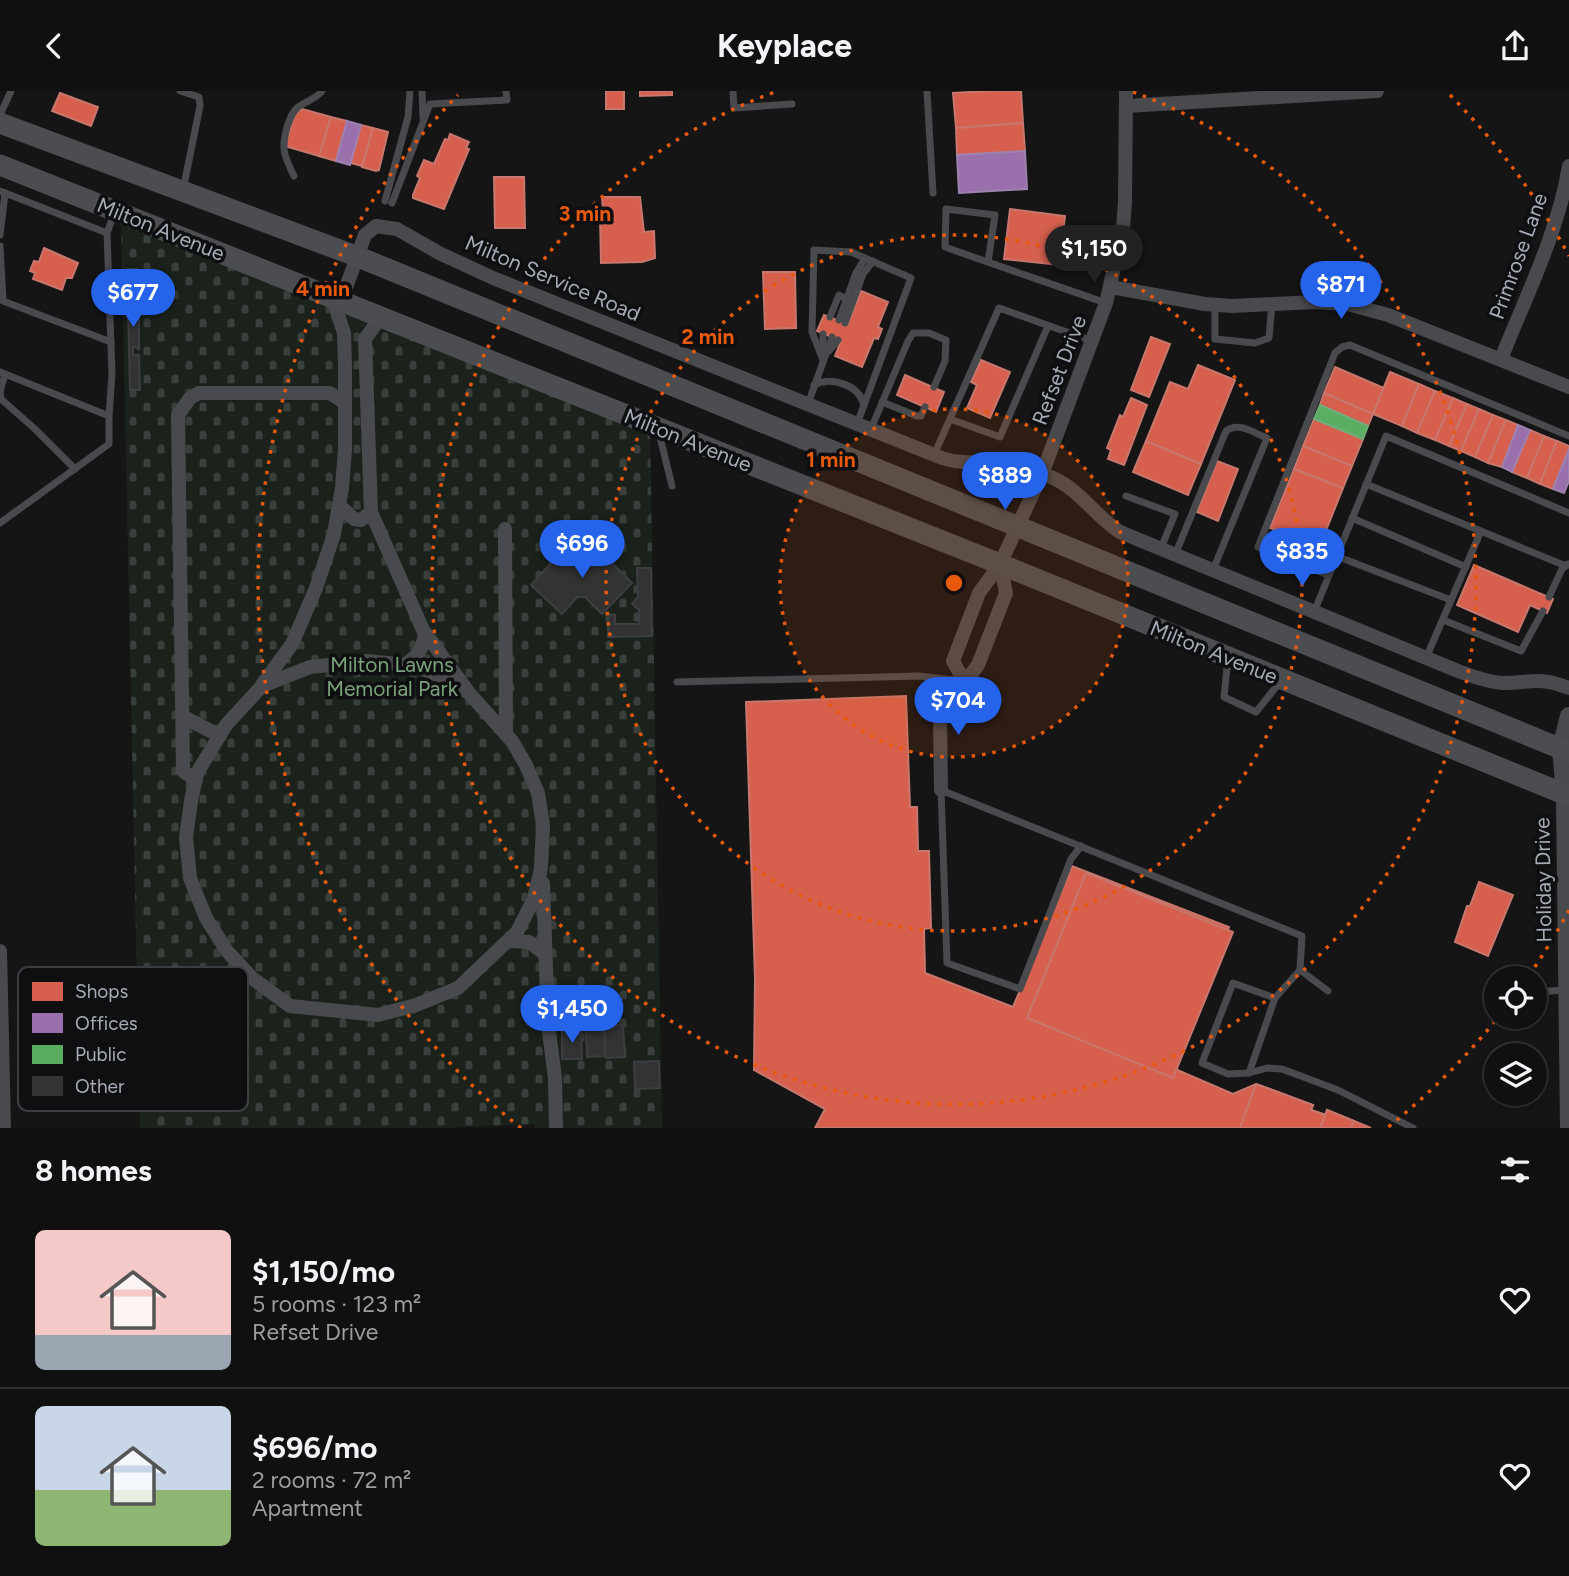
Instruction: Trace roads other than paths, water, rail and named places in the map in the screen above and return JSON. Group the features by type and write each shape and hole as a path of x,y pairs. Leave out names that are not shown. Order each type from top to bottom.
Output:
{"main road":[{"name":"Milton Avenue","path":"0,123 356,256 1565,750"},
{"name":"Milton Avenue","path":"0,165 1000,564 1567,796"}],"street":[{"path":"1126,98 1377,91"},
{"name":"Refset Drive","path":"964,681 953,661 979,593 1000,564 1042,474 1111,287 1123,228 1126,98"},
{"name":"Primrose Lane","path":"1501,359 1555,222 1566,187 1569,166"},
{"name":"Milton Service Road","path":"337,299 370,229 381,226 397,229 481,273 934,455 953,462 1007,463 1042,474 1067,486 1104,522 1120,532 1426,658 1486,681 1550,681 1569,688"},
{"path":"1111,287 1215,305 1315,302 1348,305 1388,315 1569,387"},
{"path":"242,967 227,951 206,918 190,878 186,838 197,773 226,725 262,686 292,644 316,588 334,534 345,449 344,333 337,299"},
{"path":"248,974 290,1006 378,1015 416,1005 458,988 517,932 534,899 541,869 543,825 538,793 526,765 506,734 469,693 425,633 371,512 365,339 382,317"},
{"path":"330,393 345,367"},
{"path":"196,780 183,771 178,415 190,398 200,393 330,393 345,403"},
{"path":"339,505 354,519 361,520 371,512"},
{"path":"505,530 506,734"},
{"path":"941,790 940,716 978,666 1006,593 1000,564"},
{"path":"405,665 417,657 424,645 425,633"},
{"path":"262,686 310,667 367,661 405,665 443,677 469,693"},
{"path":"182,716 220,736"},
{"name":"Holiday Drive","path":"1569,716 1565,750 1569,1128"},
{"path":"542,850 548,1024 555,1078 556,1128"},
{"path":"508,941 529,942 545,954"},
{"path":"0,951 4,1128"}],"lane":[{"path":"0,115 11,91"},
{"path":"180,91 199,97 200,106 183,191"},
{"path":"293,176 282,143 289,121 294,109 322,91"},
{"path":"410,91 408,117 388,202 430,104 506,100 506,91"},
{"path":"422,91 423,122"},
{"path":"733,91 734,108 792,104"},
{"path":"927,91 933,193"},
{"path":"0,235 3,192 107,233"},
{"path":"988,262 995,215 946,209 944,247 1106,303"},
{"path":"0,523 110,444 112,374 107,233 115,211"},
{"path":"0,246 3,301 111,342"},
{"path":"823,361 812,332 814,250 851,252 911,278 864,405"},
{"path":"865,257 846,299 842,322 863,274 873,261"},
{"path":"830,317 839,295 846,299"},
{"path":"1215,305 1215,339 1255,343 1269,338 1272,304"},
{"path":"934,455 999,308 1093,341"},
{"path":"950,419 1000,437 1048,325"},
{"path":"864,427 882,402 913,333 920,331 946,340 945,361 934,387"},
{"path":"823,334 823,361"},
{"path":"808,405 823,361 835,338"},
{"path":"1328,575 1258,547 1335,353 1342,347 1350,345 1569,436"},
{"path":"75,469 1,399 2,373 109,416"},
{"path":"814,385 829,381 848,386 862,396 864,427"},
{"path":"882,402 917,416 921,416 925,407"},
{"path":"1175,555 1226,431 1236,426 1267,438 1213,571"},
{"path":"657,427 672,486"},
{"path":"1314,612 1386,436 1569,513"},
{"path":"1366,484 1568,565"},
{"path":"1126,496 1175,514 1161,549"},
{"path":"1352,518 1466,567"},
{"path":"1426,658 1481,531"},
{"path":"1336,556 1451,600"},
{"path":"1549,597 1562,569 1568,565"},
{"path":"1443,620 1521,651 1543,611"},
{"path":"1228,657 1224,697 1256,712 1283,680"},
{"path":"677,682 919,676 964,681"},
{"path":"1081,846 1071,859 1020,989 947,963 941,790 1081,846 1302,936 1300,970 1275,998 1249,1073"},
{"path":"1300,970 1328,991"},
{"path":"1275,998 1233,983 1202,1063 1228,1074 1249,1073 1267,1067 1282,1069 1338,1090 1413,1128"},
{"path":"1547,991 1567,990"}],"park label":[{"name":"Milton Lawns Memorial Park","path":"392,676"}]}
